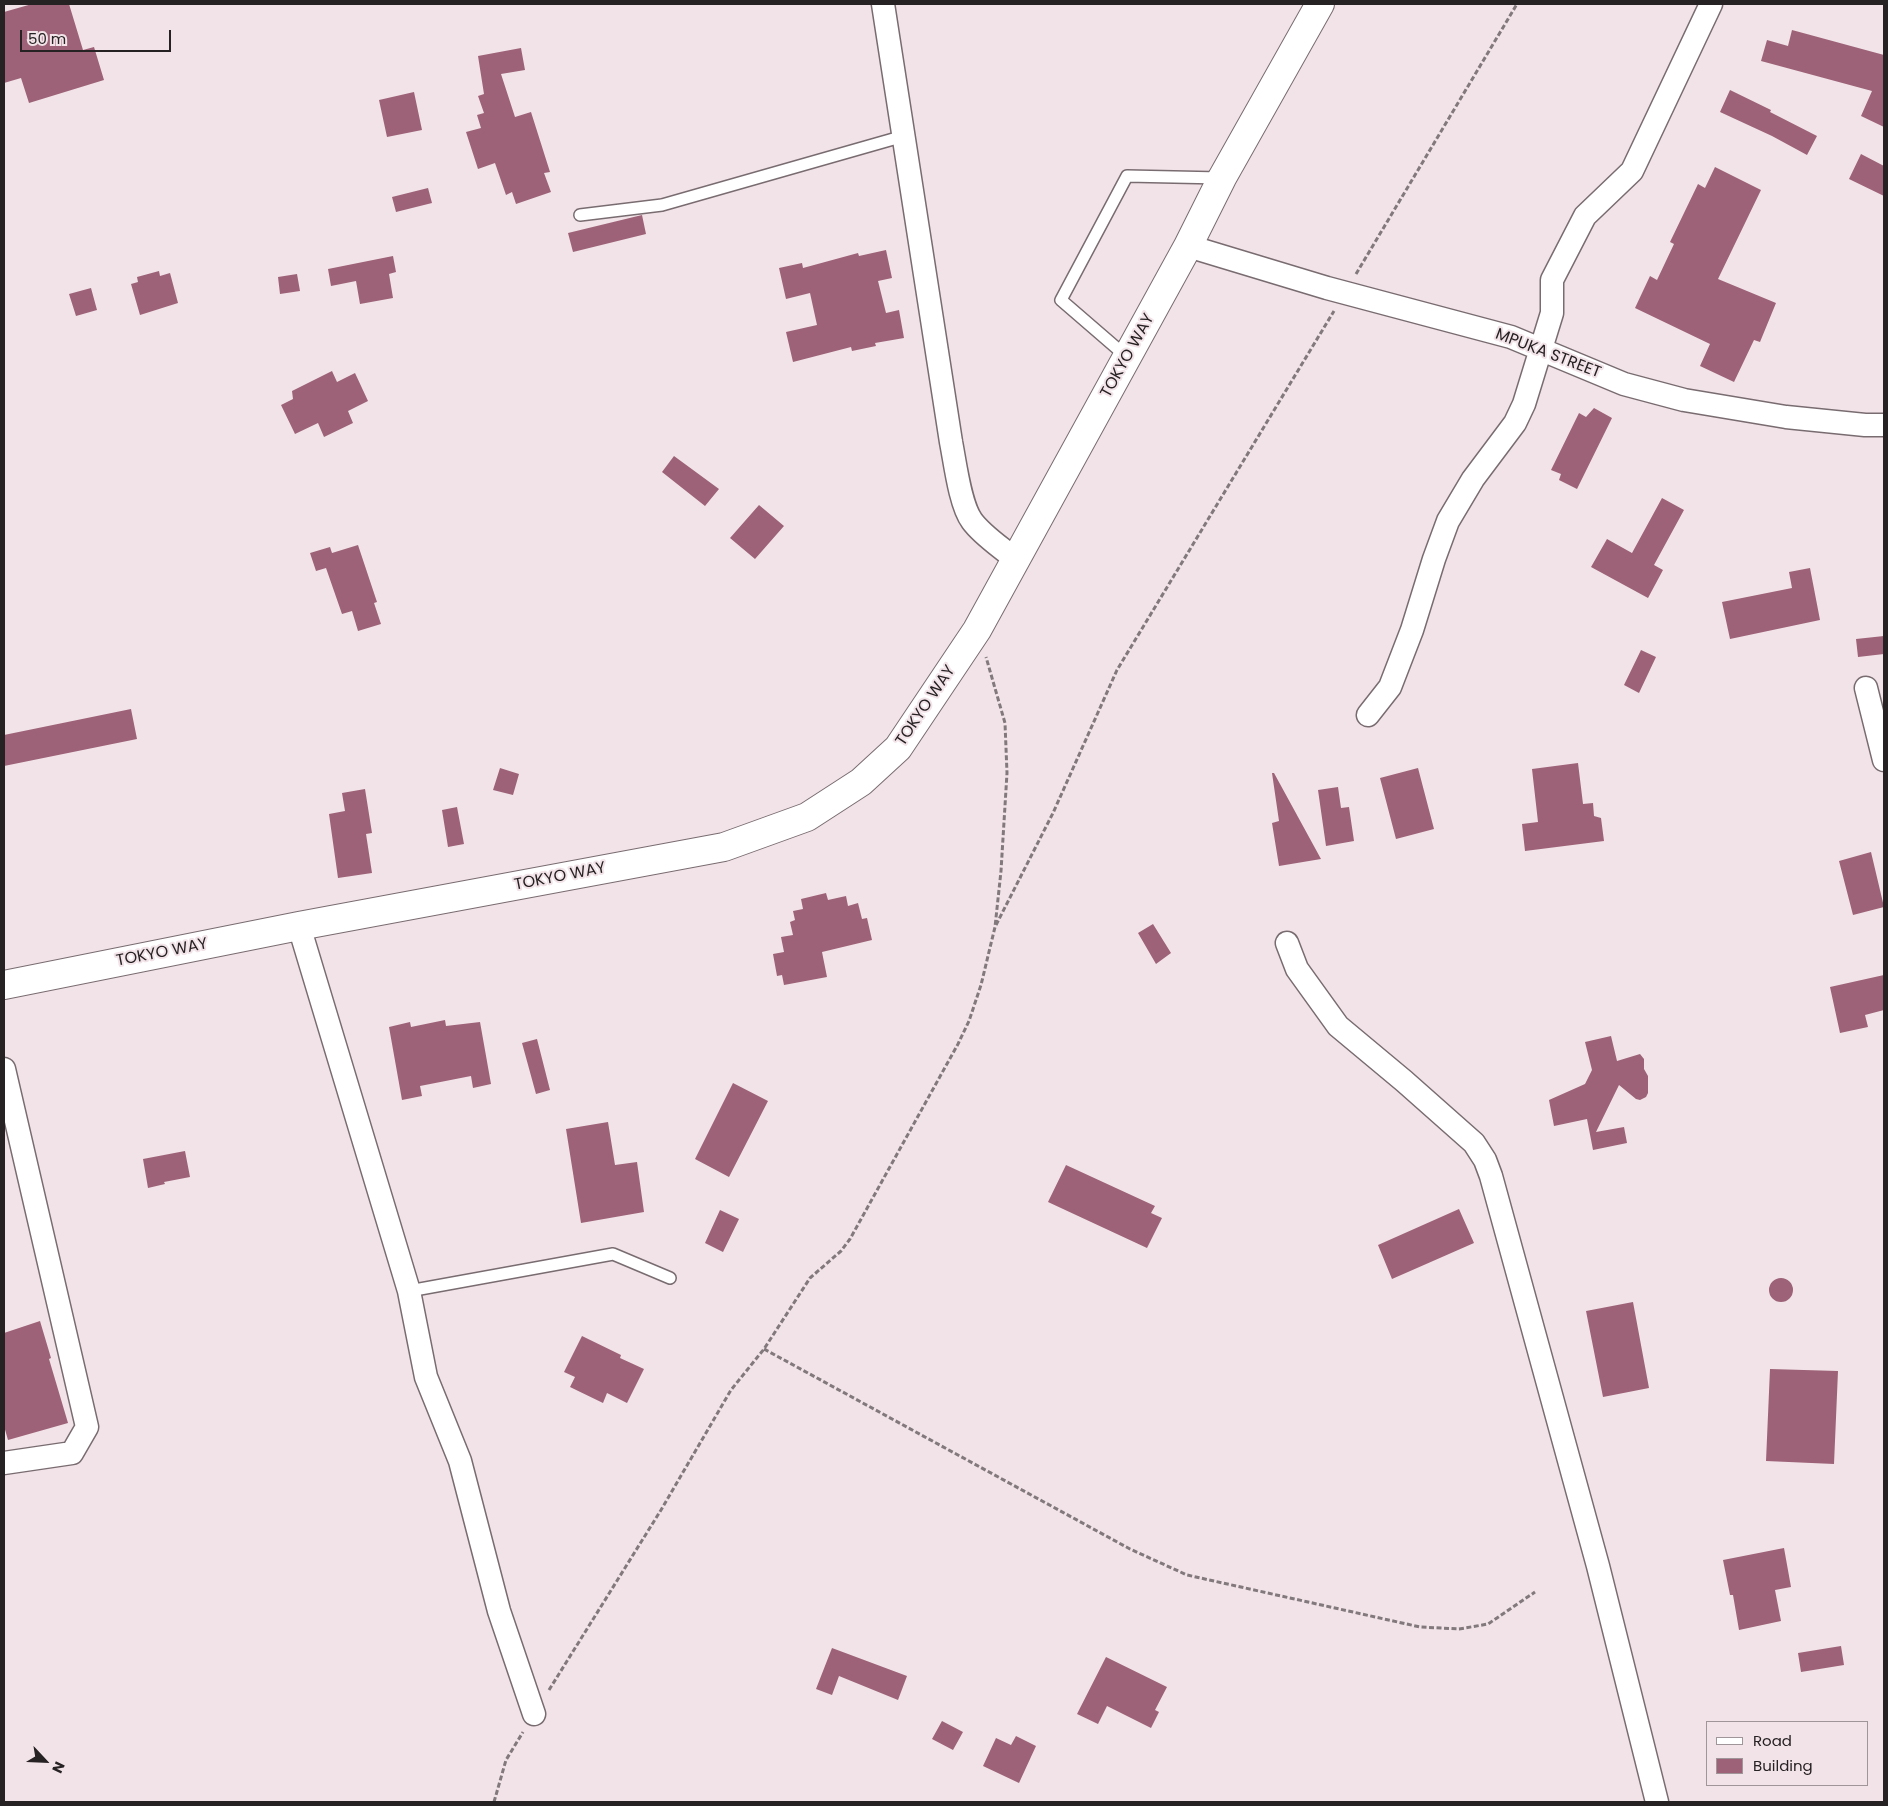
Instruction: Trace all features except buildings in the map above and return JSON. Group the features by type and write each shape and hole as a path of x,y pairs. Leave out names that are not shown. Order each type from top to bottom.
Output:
{"street":[{"path":"883,4 951,442 964,505 971,519 981,530 1016,560"},
{"name":"TOKYO WAY","path":"4,985 299,926 724,847 807,817 861,782 898,748 977,630 1188,246 1222,178 1320,4"},
{"path":"1368,715 1390,688 1412,630 1448,521 1473,479 1493,455 1515,423 1524,404 1552,312 1552,280 1586,216 1632,171 1711,4"},
{"name":"MPUKA STREET","path":"1188,246 1345,292 1511,337 1624,384 1684,400 1865,426 1884,425"},
{"path":"1866,688 1884,760"},
{"path":"299,926 409,1291 426,1377 460,1461 499,1611 534,1714"},
{"path":"1287,944 1296,969 1338,1026 1474,1143 1485,1160 1491,1176 1595,1557 1657,1802"},
{"path":"4,1070 87,1427 72,1453 4,1463"}],"lane":[{"path":"580,215 662,204 904,136"},
{"path":"1127,357 1061,300 1126,176 1222,178"},
{"path":"409,1291 613,1254 670,1278"}],"path":[{"path":"995,927 1053,813 1117,670 1517,4"},
{"path":"494,1802 506,1760 610,1588 661,1510 731,1390 764,1349 810,1278 841,1251 850,1240 969,1021 981,985 995,927 1007,773 1005,723 977,630"},
{"path":"764,1349 1130,1549 1187,1575 1420,1627 1459,1630 1488,1624 1535,1592"}]}
